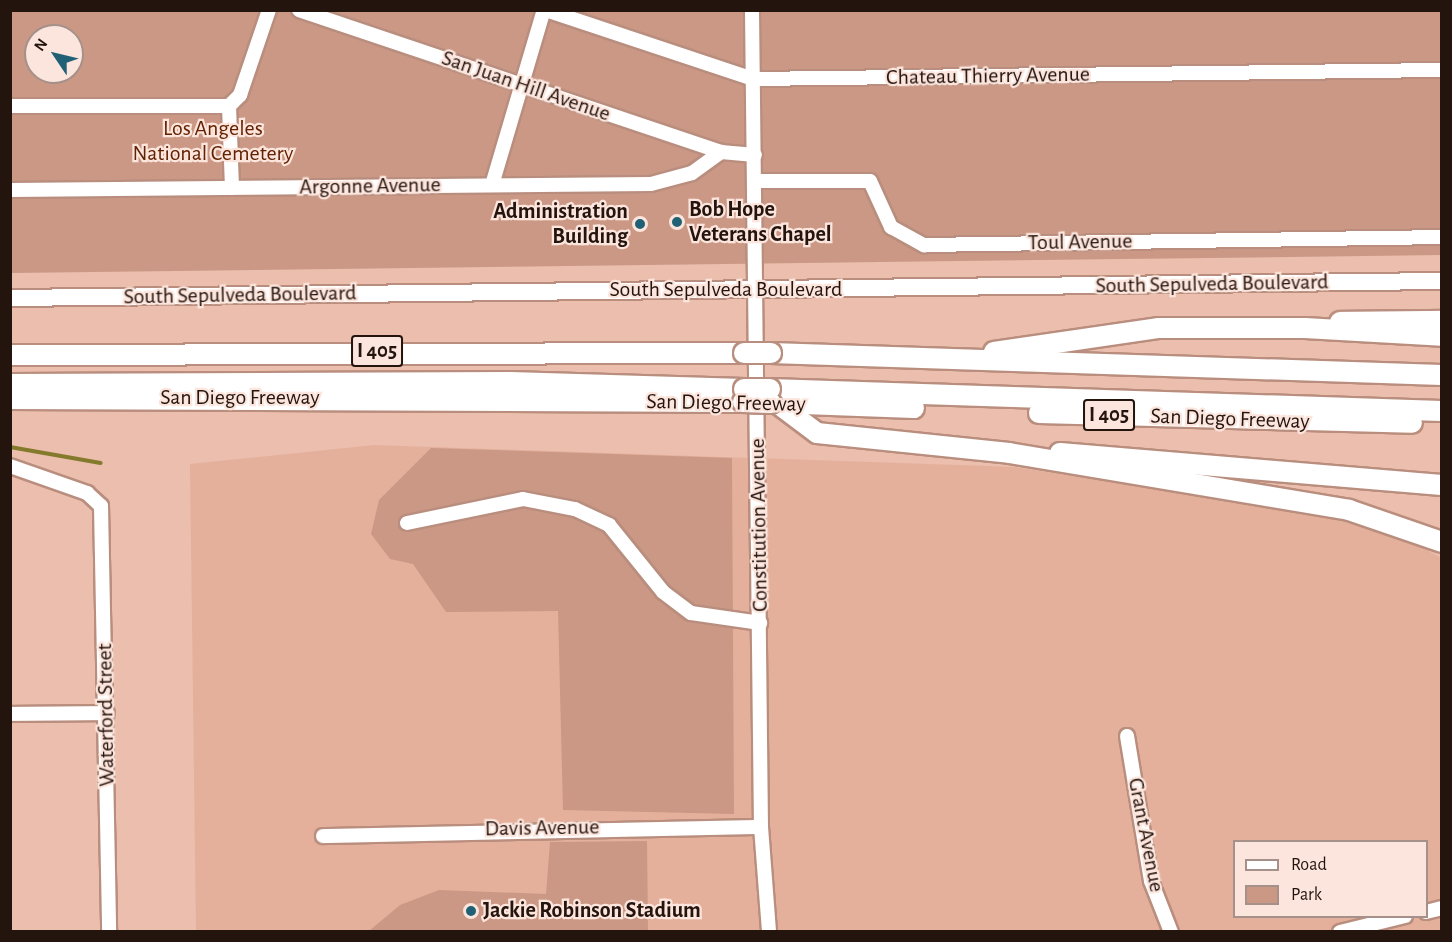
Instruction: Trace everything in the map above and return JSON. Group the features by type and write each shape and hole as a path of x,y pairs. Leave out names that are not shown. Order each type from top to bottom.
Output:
{"highway":[{"path":"940,360 1159,328 1305,328 1442,321"},
{"path":"1305,328 1442,336"},
{"name":"San Diego Freeway","path":"10,355 744,352 1442,375"},
{"path":"10,384 499,382 744,395"},
{"name":"San Diego Freeway","path":"10,399 744,395 1442,424"},
{"path":"773,398 1442,411"},
{"path":"773,398 817,433 1009,453 1442,485"},
{"path":"1009,453 1349,510 1442,542"}],"main road":[{"name":"South Sepulveda Boulevard","path":"10,298 1442,281"}],"street":[{"path":"10,106 229,106 240,95 269,10"},
{"name":"San Juan Hill Avenue","path":"299,10 721,152 754,155"},
{"path":"492,185 545,10"},
{"name":"Chateau Thierry Avenue","path":"545,10 753,79 1442,70"},
{"name":"Constitution Avenue","path":"752,10 761,827 769,932"},
{"path":"229,106 232,188"},
{"name":"Argonne Avenue","path":"10,190 651,184 692,173 721,152"},
{"name":"Toul Avenue","path":"755,181 870,181 891,227 924,245 1442,237"},
{"name":"Waterford Street","path":"10,466 97,499 102,513 109,932"},
{"path":"407,523 524,499 574,509 609,525 663,592 691,613 760,623"},
{"path":"10,714 107,713"},
{"name":"Grant Avenue","path":"1127,736 1151,881 1171,932"},
{"name":"Davis Avenue","path":"323,836 761,827"},
{"path":"1340,932 1397,918"}],"shaded area":[{"path":"374,445 1015,467 1321,515 1409,540 1441,558 1441,931 196,931 190,464"}],"green space":[{"name":"Los Angeles National Cemetery","path":"10,11 1441,11 1441,255 11,273"},
{"path":"431,448 732,458 734,814 563,810 558,611 446,612 413,564 390,559 371,534 379,500"},
{"path":"647,841 648,931 369,931 400,905 439,890 546,894 550,842"}],"waterway":[{"path":"10,447 101,463"}],"place":[{"name":"Bob Hope Veterans Chapel","path":"677,222"},
{"name":"Administration Building","path":"640,224"},
{"name":"Jackie Robinson Stadium","path":"471,911"}]}
